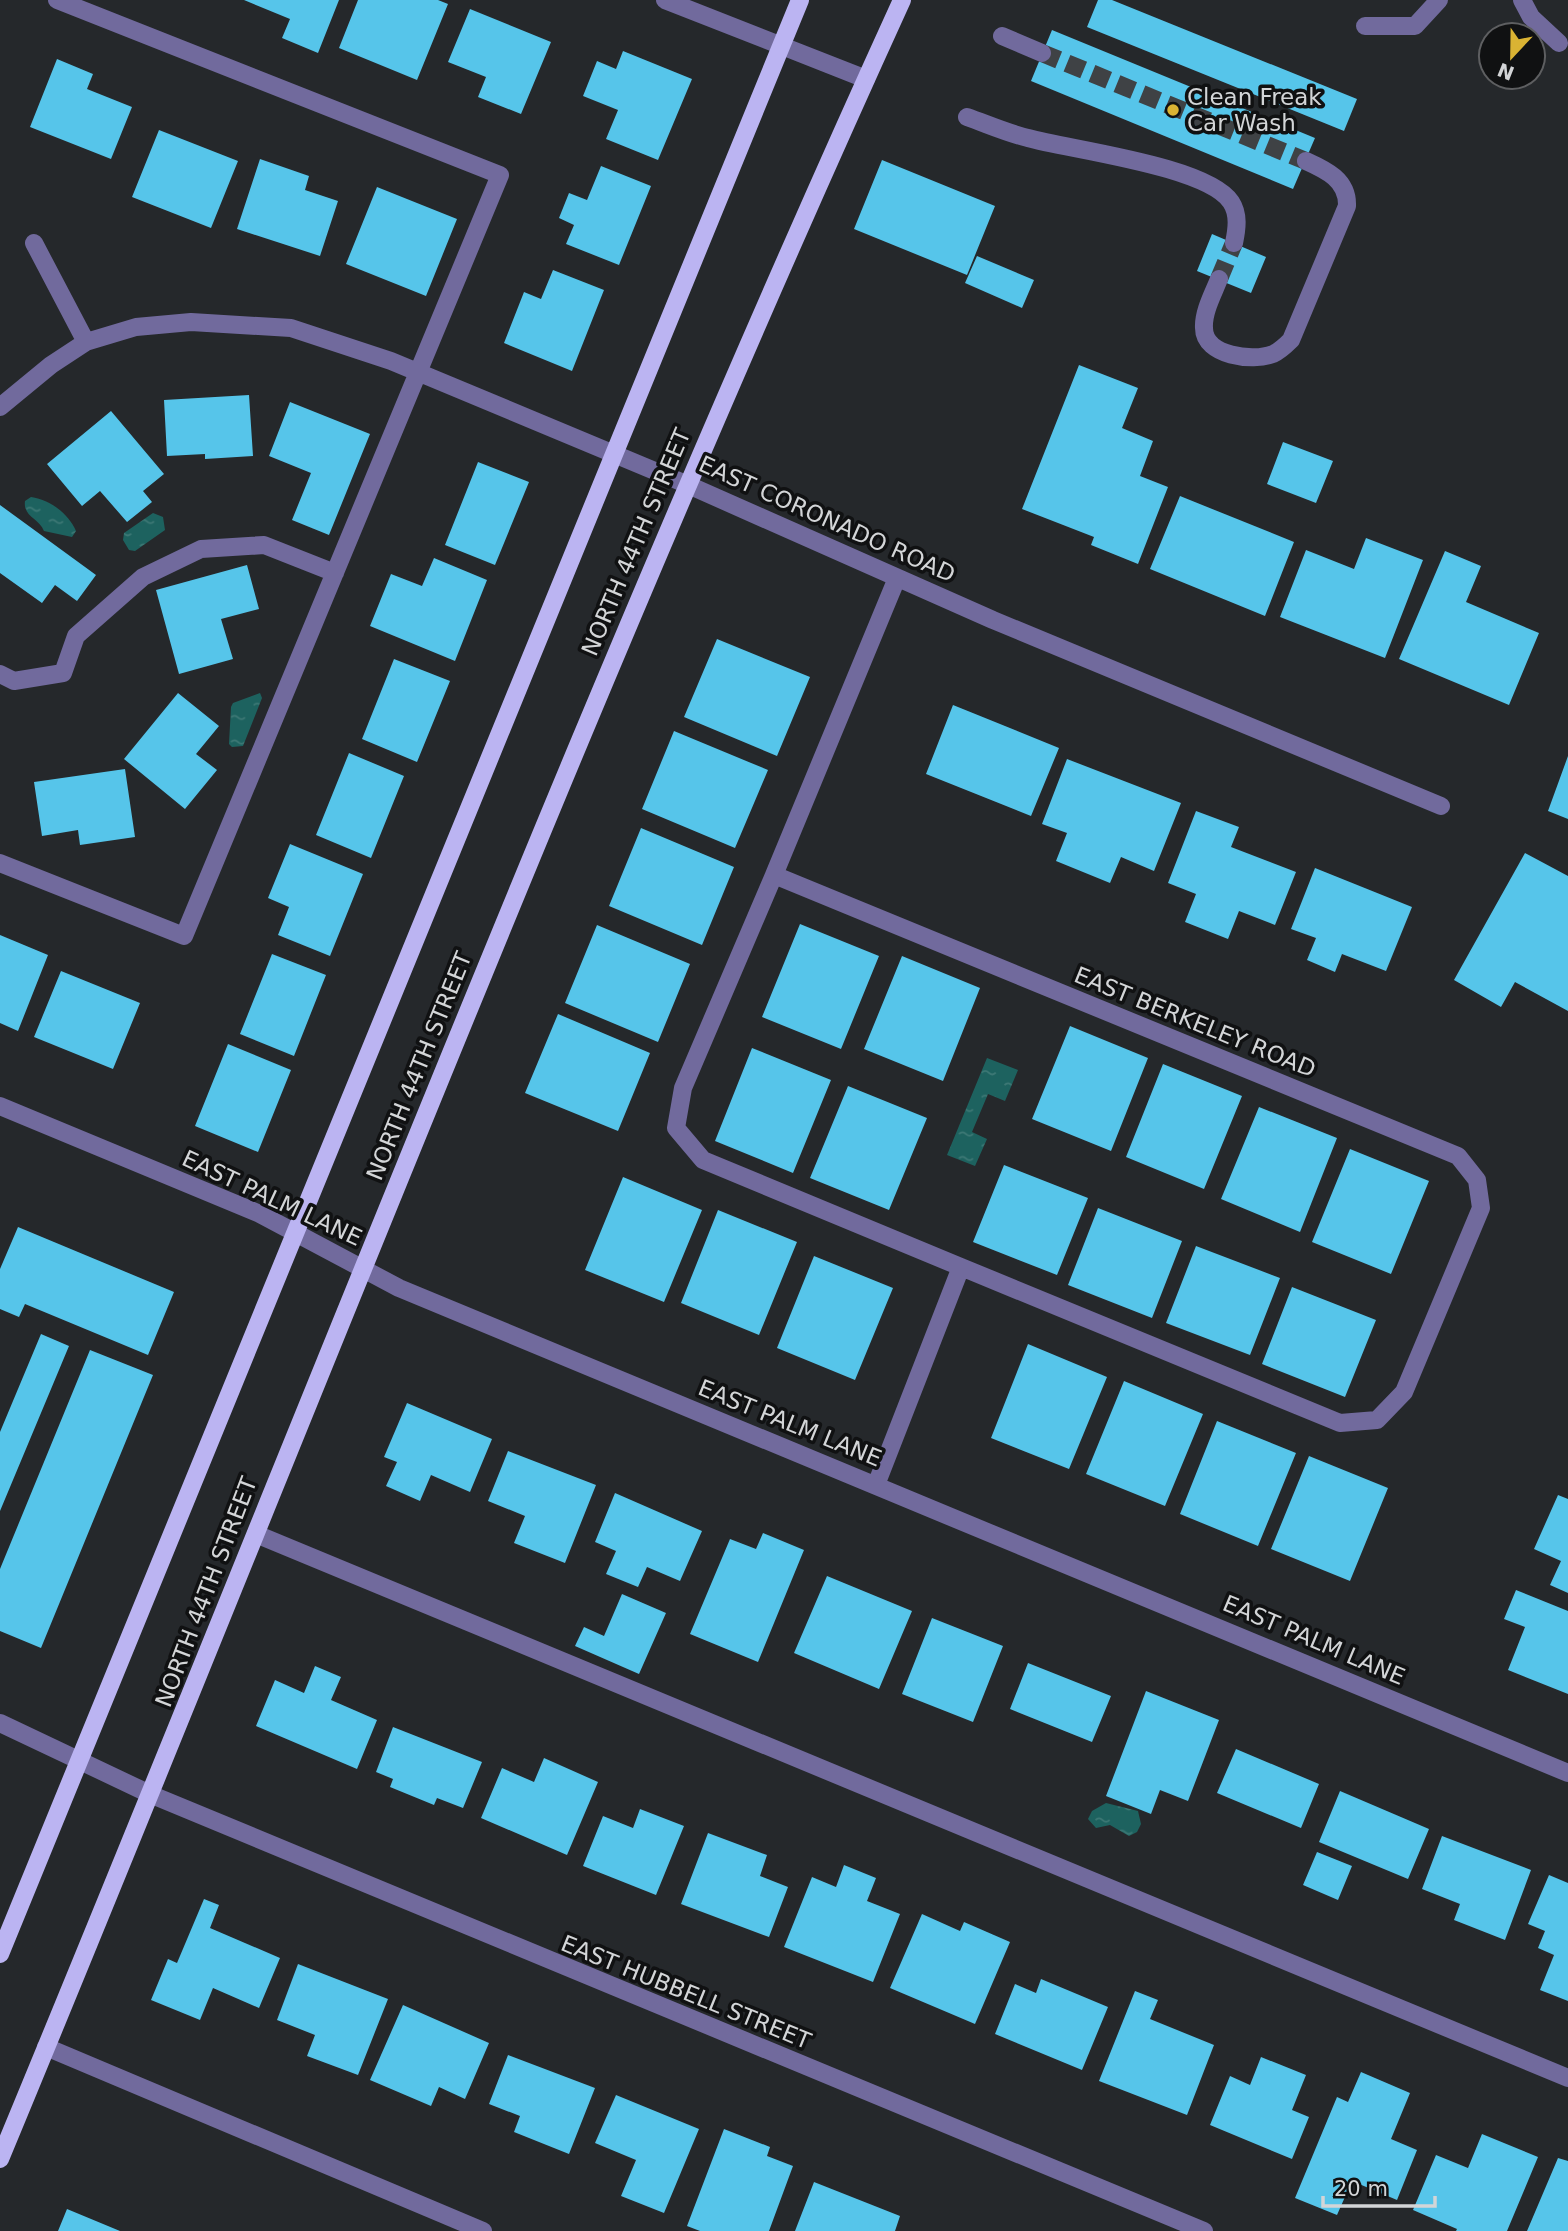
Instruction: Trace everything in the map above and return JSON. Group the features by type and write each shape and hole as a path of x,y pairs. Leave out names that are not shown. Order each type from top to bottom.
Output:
{"main road":[{"path":"0,1954 800,0"},
{"name":"NORTH 44TH STREET","path":"0,2159 152,1795 362,1268 686,484 902,0"}],"street":[{"path":"0,863 184,936 500,175 57,0"},
{"path":"666,0 866,79"},
{"path":"1365,26 1415,26 1438,0"},
{"path":"1522,0 1531,17 1559,43"},
{"path":"1002,36 1042,52"},
{"path":"967,117 1027,138 1098,152 1207,183 1231,202 1236,216 1234,243"},
{"path":"1219,279 1204,327 1206,338 1213,346 1226,352 1257,358 1274,354 1291,340 1348,198 1331,172 1306,161"},
{"path":"34,243 86,342"},
{"name":"EAST CORONADO ROAD","path":"0,407 51,365 86,342 136,327 191,322 291,328 417,373 614,453 897,578 1441,806"},
{"path":"0,674 14,681 63,673 76,636 143,577 201,549 264,545 335,573"},
{"path":"774,875 897,578"},
{"name":"EAST BERKELEY ROAD","path":"774,875 1458,1156 1478,1180 1481,1208 1404,1392 1377,1420 1340,1423 961,1267 703,1160 676,1128 683,1088 774,875"},
{"name":"EAST PALM LANE","path":"0,1106 261,1214 399,1288 1568,1773"},
{"path":"876,1485 961,1267"},
{"path":"256,1534 1568,2078"},
{"path":"0,1723 79,1762"},
{"name":"EAST HUBBELL STREET","path":"79,1762 152,1795 1204,2231"},
{"path":"46,2047 483,2231"}],"water":[{"path":"31,497 58,508 73,524 76,531 72,537 44,531 26,511 25,501"},
{"path":"153,513 163,517 165,530 135,551 129,550 123,540 124,533"},
{"path":"260,693 262,698 243,746 232,747 229,744 233,703"},
{"path":"987,1058 1018,1070 1005,1101 988,1094 972,1132 987,1139 975,1166 947,1155"},
{"path":"1106,1803 1138,1811 1141,1824 1137,1832 1129,1836 1110,1825 1096,1828 1088,1819 1092,1811"}],"building":[{"path":"244,0 339,0 318,53 282,38 290,19"},
{"path":"358,0 438,0 448,4 417,80 339,48"},
{"path":"1098,0 1112,0 1357,99 1344,131 1087,27"},
{"path":"470,9 551,42 521,114 478,97 486,77 448,62"},
{"name":"Clean Freak Car Wash","path":"1052,30 1315,138 1293,189 1031,81"},
{"path":"623,51 692,79 658,160 606,139 618,110 583,96 597,61 616,69"},
{"path":"57,59 93,74 87,89 132,107 111,159 30,127"},
{"path":"159,130 238,161 211,228 132,197"},
{"path":"260,159 309,176 305,190 338,201 320,256 237,229"},
{"path":"882,160 995,206 967,275 854,229"},
{"path":"601,166 651,186 619,265 566,244 574,225 559,218 569,193 587,200"},
{"path":"377,187 457,219 426,296 346,264"},
{"path":"1212,234 1266,257 1251,293 1197,271"},
{"path":"977,256 1034,280 1022,308 965,283"},
{"path":"553,270 604,290 572,371 504,343 524,292 541,299"},
{"path":"1079,365 1138,388 1122,428 1153,441 1140,476 1168,487 1138,564 1091,545 1094,537 1022,509"},
{"path":"249,395 253,456 205,459 205,454 167,456 164,400"},
{"path":"290,402 370,434 329,535 292,520 311,473 269,456"},
{"path":"111,411 164,474 143,491 152,502 127,522 100,491 82,506 47,464"},
{"path":"1283,442 1333,461 1316,503 1267,484"},
{"path":"478,462 529,482 495,565 445,545"},
{"path":"1180,496 1294,542 1265,616 1150,569"},
{"path":"0,505 96,575 77,601 55,585 42,603 0,573"},
{"path":"1366,538 1423,560 1385,658 1280,617 1306,550 1354,569"},
{"path":"1445,551 1481,566 1466,602 1539,633 1509,705 1399,659"},
{"path":"434,558 487,580 455,661 370,626 391,574 422,586"},
{"path":"247,565 259,609 221,619 233,659 179,674 156,590"},
{"path":"717,639 810,677 777,756 684,717"},
{"path":"394,659 450,681 417,762 362,739"},
{"path":"178,693 219,726 196,754 217,770 185,809 124,759"},
{"path":"953,705 1059,748 1031,816 926,774"},
{"path":"674,731 768,770 735,848 642,809"},
{"path":"349,753 404,776 371,858 316,835"},
{"path":"1568,756 1568,819 1548,811"},
{"path":"1067,759 1181,803 1154,871 1121,857 1110,883 1056,861 1067,833 1042,824"},
{"path":"125,769 135,837 80,845 78,830 42,836 34,782"},
{"path":"1196,811 1239,827 1231,847 1296,872 1275,925 1239,911 1228,939 1185,922 1196,894 1168,883"},
{"path":"641,828 734,867 702,945 609,906"},
{"path":"290,844 363,874 330,956 278,935 289,907 268,898"},
{"path":"1525,853 1568,876 1568,1011 1515,982 1501,1007 1454,980"},
{"path":"1315,868 1412,907 1386,971 1342,954 1335,972 1307,960 1316,938 1291,929"},
{"path":"800,924 879,956 841,1049 762,1017"},
{"path":"597,925 690,964 658,1042 565,1003"},
{"path":"0,935 48,955 18,1031 0,1023"},
{"path":"272,954 326,975 294,1056 240,1034"},
{"path":"902,956 980,988 943,1081 864,1049"},
{"path":"61,971 140,1003 113,1069 34,1037"},
{"path":"558,1014 650,1053 618,1131 525,1093"},
{"path":"1070,1026 1148,1058 1111,1151 1032,1119"},
{"path":"228,1044 291,1070 258,1152 195,1126"},
{"path":"752,1048 831,1080 793,1173 715,1141"},
{"path":"1163,1064 1242,1096 1204,1189 1126,1157"},
{"path":"848,1086 927,1118 889,1210 810,1178"},
{"path":"1259,1107 1337,1138 1300,1232 1221,1199"},
{"path":"1350,1149 1429,1181 1391,1274 1312,1242"},
{"path":"1004,1165 1088,1198 1057,1275 973,1242"},
{"path":"623,1177 702,1210 664,1302 585,1270"},
{"path":"1098,1208 1182,1241 1152,1318 1068,1285"},
{"path":"718,1210 797,1242 759,1335 681,1303"},
{"path":"18,1227 174,1292 148,1355 25,1304 19,1317 0,1309 0,1269"},
{"path":"1196,1246 1280,1278 1250,1355 1166,1323"},
{"path":"814,1256 893,1288 855,1380 777,1348"},
{"path":"1292,1287 1376,1320 1345,1397 1262,1364"},
{"path":"41,1334 69,1346 0,1511 0,1432"},
{"path":"1028,1344 1107,1377 1069,1469 991,1438"},
{"path":"90,1350 153,1375 41,1648 0,1631 0,1569"},
{"path":"1124,1381 1203,1414 1165,1506 1086,1474"},
{"path":"407,1403 492,1439 470,1492 431,1475 420,1501 386,1486 397,1462 384,1457"},
{"path":"1217,1421 1296,1453 1258,1546 1180,1514"},
{"path":"508,1451 596,1485 565,1563 514,1543 525,1516 488,1501"},
{"path":"1309,1456 1388,1488 1350,1581 1271,1549"},
{"path":"615,1493 702,1531 680,1581 647,1567 638,1587 606,1574 616,1551 595,1542"},
{"path":"1558,1495 1568,1499 1568,1593 1550,1585 1561,1561 1534,1549"},
{"path":"763,1533 804,1550 758,1662 690,1634 730,1539 756,1549"},
{"path":"827,1576 912,1611 879,1689 794,1653"},
{"path":"1516,1590 1568,1611 1568,1694 1508,1670 1525,1627 1504,1619"},
{"path":"622,1594 666,1613 639,1674 575,1646 584,1627 604,1636"},
{"path":"932,1618 1003,1646 973,1722 902,1694"},
{"path":"1028,1663 1111,1696 1092,1742 1010,1709"},
{"path":"315,1666 341,1677 331,1700 377,1720 357,1769 256,1726 275,1680 304,1693"},
{"path":"1146,1691 1219,1720 1188,1801 1160,1790 1151,1814 1106,1796"},
{"path":"393,1727 482,1762 463,1808 437,1798 434,1805 390,1787 393,1779 376,1772"},
{"path":"1236,1749 1319,1784 1301,1828 1217,1793"},
{"path":"544,1758 598,1782 567,1855 481,1818 502,1768 534,1782"},
{"path":"1340,1791 1429,1829 1408,1879 1319,1842"},
{"path":"640,1809 684,1826 656,1895 583,1866 603,1816 633,1828"},
{"path":"708,1833 767,1855 760,1876 788,1887 769,1937 681,1904"},
{"path":"1442,1836 1531,1870 1505,1940 1454,1920 1460,1904 1422,1889"},
{"path":"1317,1852 1352,1866 1338,1900 1303,1885"},
{"path":"844,1865 876,1878 867,1901 900,1914 873,1982 784,1947 812,1877 836,1887"},
{"path":"1549,1875 1568,1883 1568,2001 1540,1990 1554,1955 1538,1948 1545,1931 1528,1924"},
{"path":"204,1899 219,1905 210,1928 280,1958 259,2008 213,1988 200,2020 151,2000 168,1959 177,1963"},
{"path":"922,1914 960,1931 964,1922 1010,1942 975,2024 890,1988"},
{"path":"298,1964 388,1999 358,2075 307,2056 315,2035 277,2020"},
{"path":"1041,1979 1108,2007 1082,2070 995,2034 1015,1984 1036,1993"},
{"path":"1135,1991 1158,2000 1150,2019 1214,2045 1187,2115 1099,2081"},
{"path":"403,2005 489,2043 465,2099 439,2087 431,2106 370,2080"},
{"path":"508,2055 595,2088 569,2154 514,2132 520,2116 489,2104"},
{"path":"1261,2057 1306,2075 1292,2110 1309,2117 1292,2159 1210,2125 1230,2076 1250,2085"},
{"path":"1361,2072 1410,2093 1391,2139 1417,2150 1397,2200 1352,2181 1337,2215 1295,2198 1337,2097 1348,2102"},
{"path":"616,2095 699,2129 664,2213 621,2196 636,2160 595,2143"},
{"path":"724,2129 770,2147 767,2156 793,2166 769,2231 700,2231 687,2226"},
{"path":"1482,2134 1538,2157 1507,2231 1456,2231 1457,2229 1413,2210 1436,2155 1468,2168"},
{"path":"1558,2158 1568,2161 1568,2231 1527,2231"},
{"path":"814,2182 900,2216 895,2231 795,2231"},
{"path":"67,2209 120,2231 58,2231"}],"tunnel":[{"path":"1042,53 1306,161"},
{"path":"1219,279 1234,243"}],"place":[{"name":"Clean Freak Car Wash","path":"1173,110"}]}
